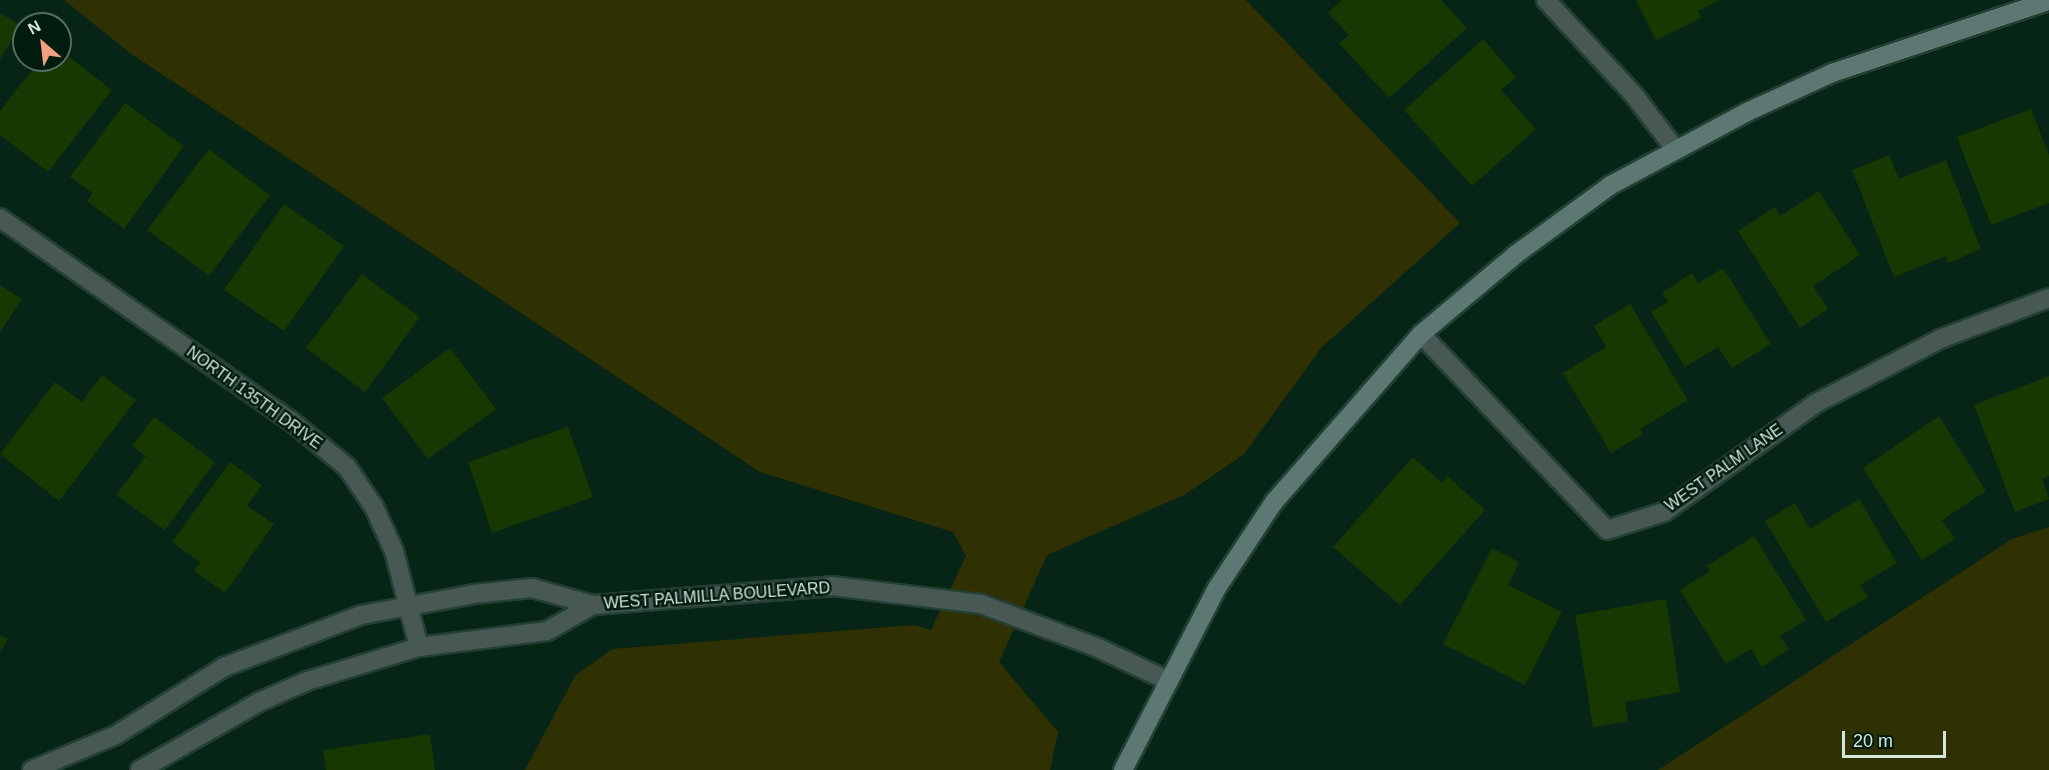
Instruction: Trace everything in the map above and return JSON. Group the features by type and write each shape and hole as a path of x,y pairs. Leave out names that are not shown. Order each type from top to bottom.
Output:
{"street":[{"path":"1546,0 1634,95 1675,149"},
{"path":"1123,770 1217,588 1274,502 1421,334 1515,255 1611,184 1675,149 1832,73 2049,1"},
{"name":"NORTH 135TH DRIVE","path":"0,218 291,421 347,467 374,507 394,551 410,604 419,647"},
{"name":"WEST PALM LANE","path":"1421,334 1607,530 1664,512 1816,403 1940,339 2049,298"},
{"name":"WEST PALMILLA BOULEVARD","path":"140,770 259,702 307,681 419,647 546,631 593,605 832,586 981,604 1096,647 1169,681"},
{"path":"32,770 116,735 224,667 362,615 410,604 532,588 593,605"}],"shaded area":[{"path":"64,0 1246,0 1460,223 1321,348 1244,454 1186,494 1047,555 999,662 1058,732 1050,770 525,770 575,676 612,649 915,625 931,630 966,556 953,532 760,472 130,53"},
{"path":"2049,527 2049,770 1658,770 2012,539"}],"building":[{"path":"1342,0 1441,0 1467,28 1389,98 1339,43 1349,35 1328,13"},
{"path":"1636,0 1720,0 1698,11 1701,18 1656,40"},
{"path":"0,13 12,20 12,40 0,59"},
{"path":"1483,39 1516,77 1501,90 1536,129 1472,186 1404,110"},
{"path":"72,59 112,90 48,172 0,135 0,111 31,72 72,72"},
{"path":"125,103 184,146 124,229 87,201 93,193 70,177"},
{"path":"2031,109 2049,155 2049,203 1991,225 1957,137"},
{"path":"209,149 270,195 209,276 147,230"},
{"path":"1889,155 1899,179 1946,160 1981,249 1948,263 1946,256 1894,277 1852,170"},
{"path":"1819,191 1860,255 1813,286 1828,309 1800,328 1738,231 1775,207 1780,216"},
{"path":"284,204 344,246 284,331 224,290"},
{"path":"1723,268 1771,344 1732,368 1718,347 1685,367 1651,312 1668,302 1662,293 1692,273 1698,283"},
{"path":"362,274 420,317 365,392 306,348"},
{"path":"0,285 22,299 0,332"},
{"path":"1630,304 1688,400 1640,429 1643,434 1611,453 1563,373 1606,347 1594,326"},
{"path":"450,348 496,409 428,459 382,398"},
{"path":"102,375 136,400 59,501 0,454 55,382 82,402"},
{"path":"2049,376 2049,476 2042,479 2049,499 2015,512 1974,405"},
{"path":"1939,416 1986,491 1942,520 1955,539 1922,560 1863,468"},
{"path":"154,417 215,462 165,530 116,495 146,456 132,446"},
{"path":"568,427 593,497 492,533 468,462"},
{"path":"1413,457 1442,483 1447,476 1485,510 1400,605 1333,547"},
{"path":"230,462 262,485 247,506 274,524 225,593 194,571 200,562 172,542"},
{"path":"1859,499 1897,563 1860,585 1868,597 1826,622 1765,521 1795,503 1810,529"},
{"path":"1754,536 1806,620 1780,636 1789,649 1762,667 1751,649 1726,664 1680,590 1710,571 1707,566"},
{"path":"1492,548 1519,562 1508,585 1562,612 1525,685 1443,644"},
{"path":"1666,599 1680,692 1625,702 1628,721 1593,727 1575,615"},
{"path":"0,635 8,639 0,652"},
{"path":"430,734 435,770 326,770 323,750"}]}
